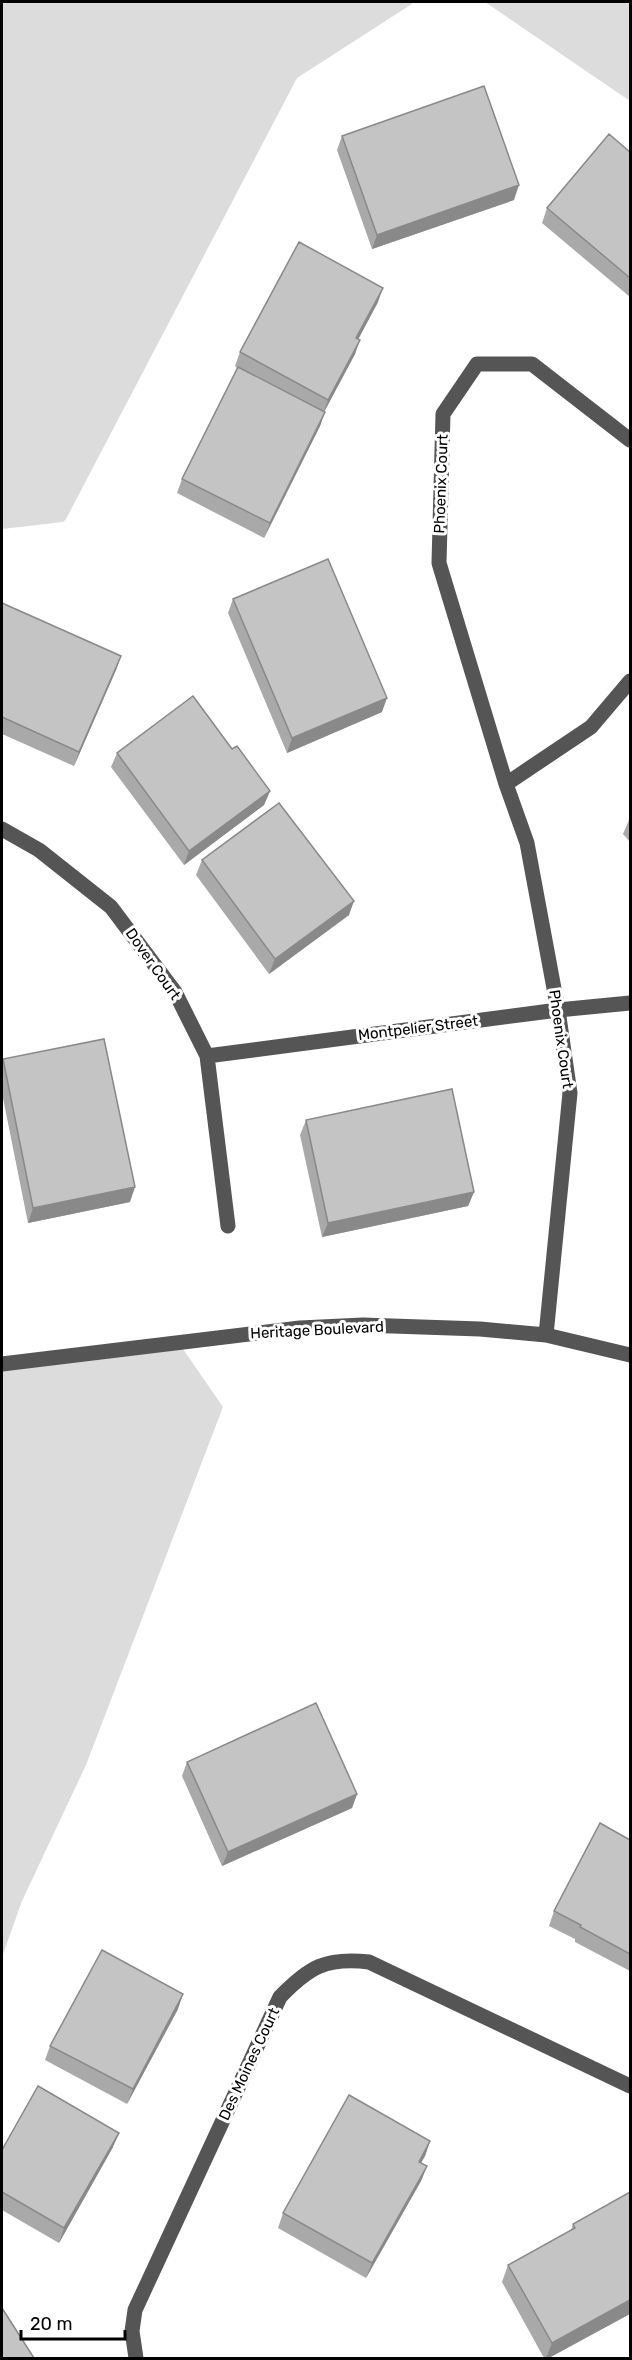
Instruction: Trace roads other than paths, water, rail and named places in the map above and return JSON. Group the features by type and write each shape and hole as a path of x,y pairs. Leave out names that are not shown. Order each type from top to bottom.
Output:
{"street":[{"name":"Phoenix Court","path":"546,1335 570,1093 558,1010 527,843 506,784 439,563 443,414 477,364 532,364 630,440"},
{"path":"506,784 591,727 630,681"},
{"name":"Dover Court","path":"2,829 39,850 111,907 175,992 207,1056 228,1226"},
{"name":"Montpelier Street","path":"207,1056 558,1010 630,1003"},
{"name":"Heritage Boulevard","path":"2,1364 311,1327 363,1324 480,1329 546,1335 630,1355"},
{"name":"Des Moines Court","path":"136,2358 132,2331 135,2310 280,1997 301,1976 322,1964 351,1960 369,1962 630,2086"}]}
